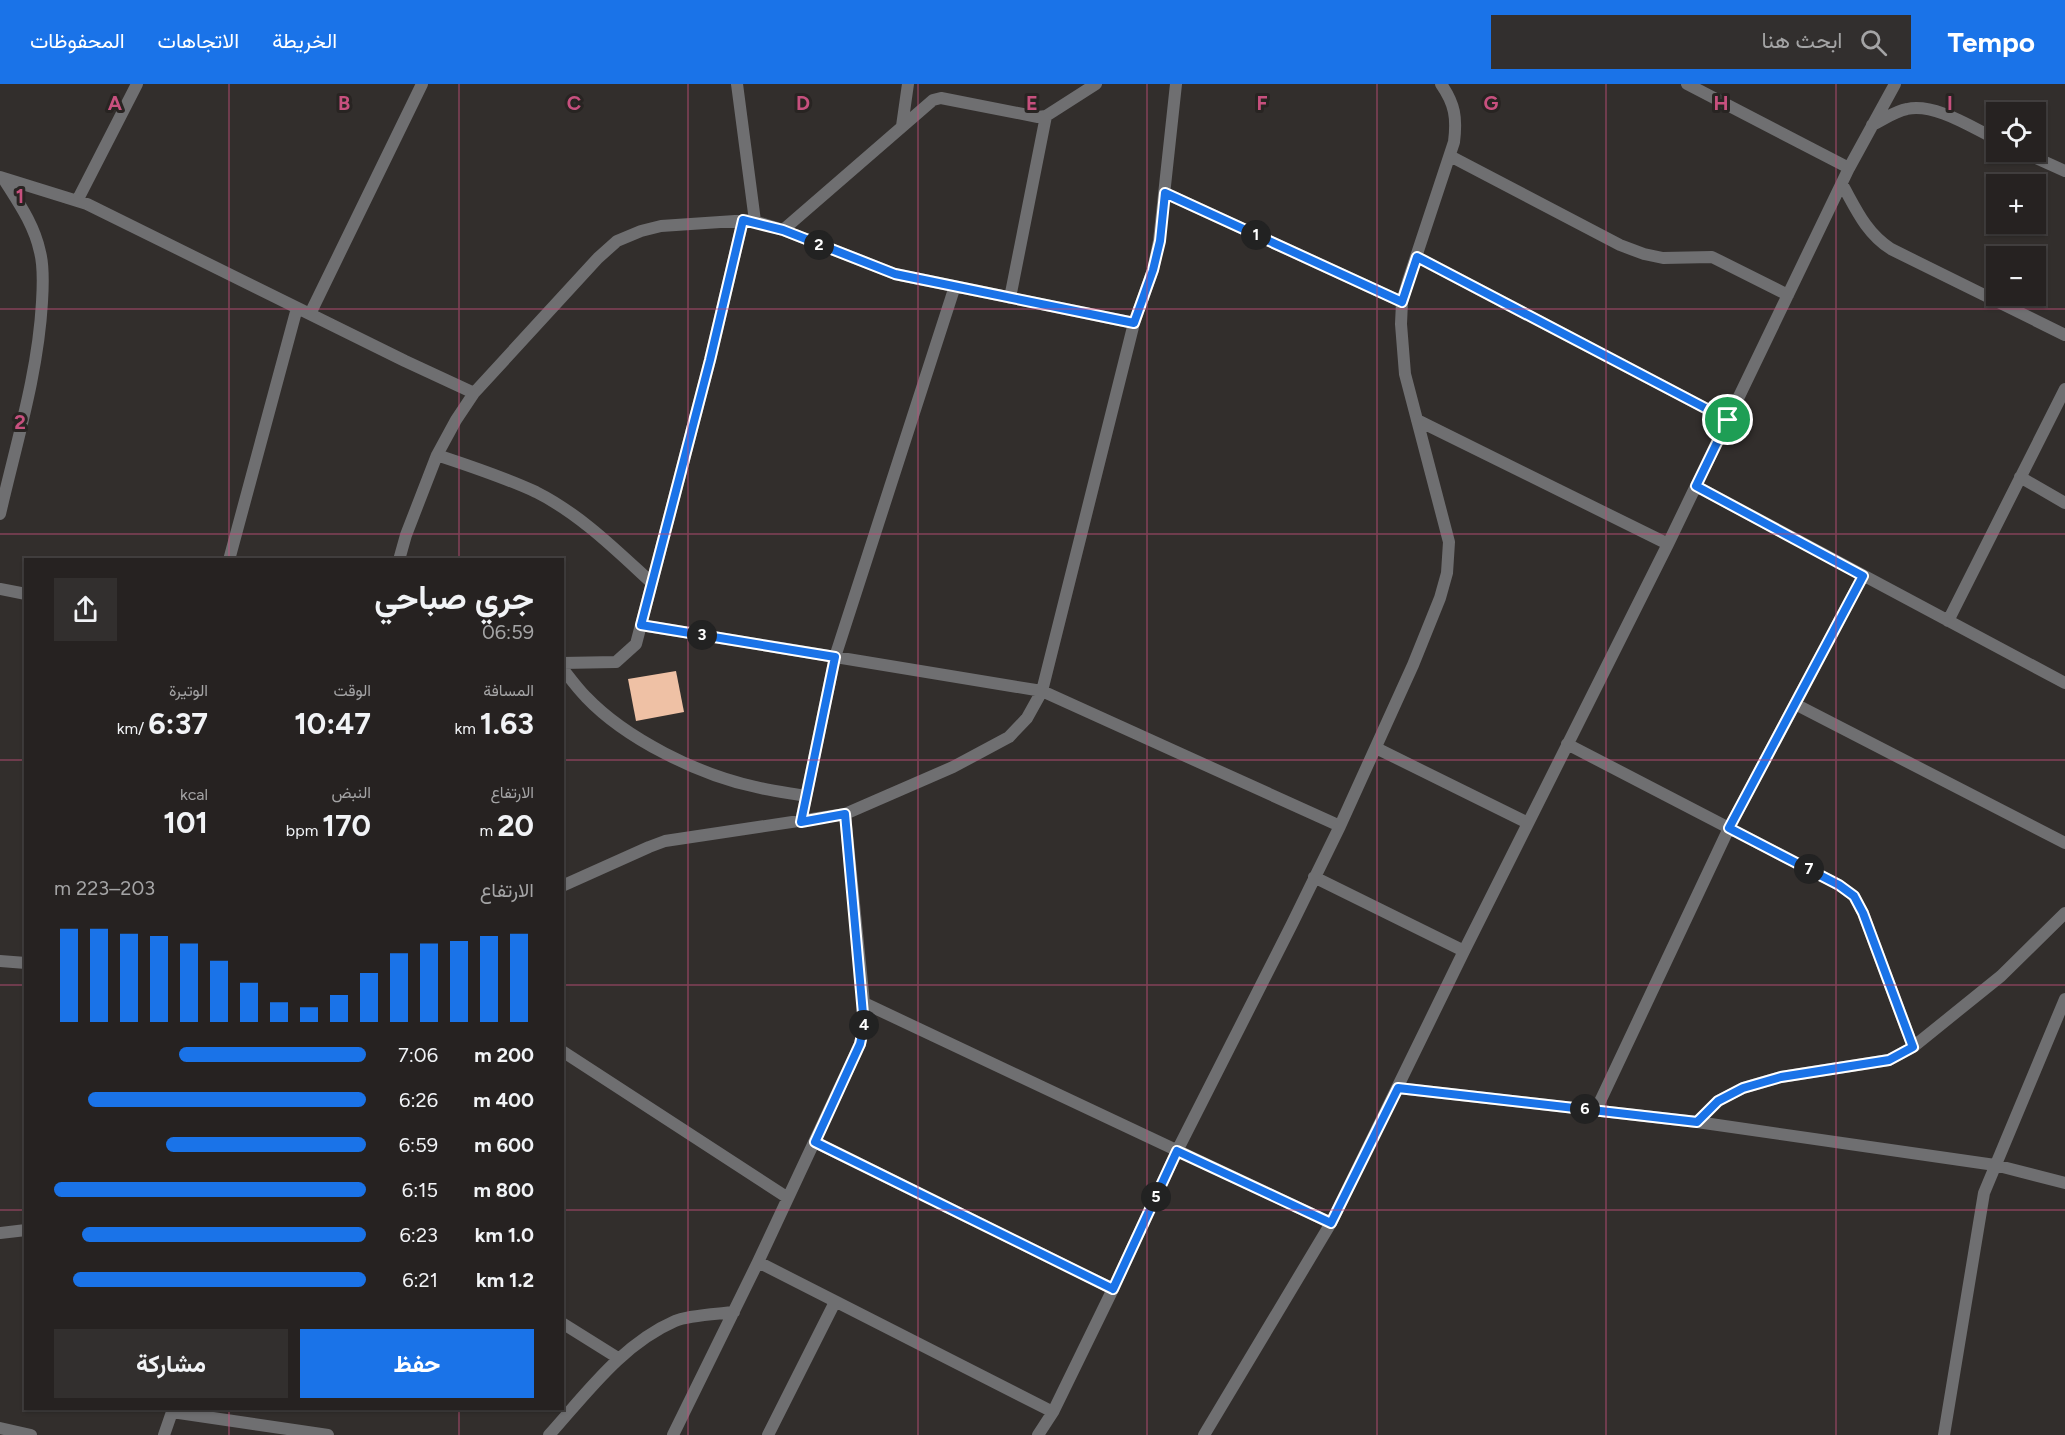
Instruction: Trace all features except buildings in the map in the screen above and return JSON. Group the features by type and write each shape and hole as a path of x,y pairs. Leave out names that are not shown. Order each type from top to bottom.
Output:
{"street":[{"path":"77,201 137,84"},
{"path":"310,314 422,84"},
{"path":"564,663 616,663 636,644 749,220 737,84"},
{"path":"902,126 909,84"},
{"path":"783,230 933,100 941,98 1038,117 1046,116 1096,84"},
{"path":"564,885 665,841 845,814 953,767 1008,737 1027,718 1042,691 1134,323 1153,270 1160,241 1176,84"},
{"path":"1038,1435 1053,1412 1177,1151 1340,826 1413,665 1440,598 1447,573 1449,542 1405,374 1401,324 1402,302 1454,142 1457,122 1451,98 1441,84"},
{"path":"1687,84 1712,89 1849,168"},
{"path":"1204,1435 1331,1223 1668,544 1849,168 1894,84"},
{"path":"1872,125 1904,109 1918,107 1935,110 1986,134"},
{"path":"1010,298 1046,116"},
{"path":"1450,156 1620,245 1663,258 1712,257 1788,295"},
{"path":"2046,162 2065,171"},
{"path":"2,178 87,204 474,393"},
{"path":"0,514 33,371 40,330 42,290 41,255 36,236 26,214 2,178"},
{"path":"1842,184 1867,229 1879,241 2065,335"},
{"path":"1165,193 1402,302"},
{"path":"400,558 406,535 437,455 474,393 598,258 617,241 641,231 661,226 749,220 783,230 895,274 1134,323"},
{"path":"1417,257 1728,420"},
{"path":"801,822 835,657 955,286"},
{"path":"231,558 297,308"},
{"path":"1948,621 2065,389"},
{"path":"1417,420 1668,544"},
{"path":"437,455 537,493 589,527 652,583"},
{"path":"2020,477 2065,503"},
{"path":"1696,486 2065,683"},
{"path":"1596,1110 1729,828 1863,576"},
{"path":"0,589 24,594"},
{"path":"641,625 1042,691 1340,826"},
{"path":"564,670 586,697 612,720 684,763 754,787 806,796"},
{"path":"1795,704 2065,843"},
{"path":"1567,744 1839,885 1854,896 1863,913 1913,1047"},
{"path":"1376,748 1528,823"},
{"path":"673,1435 758,1262 860,1044 864,1025 864,1003 845,814"},
{"path":"1314,877 1464,951"},
{"path":"1697,1122 1718,1101 1743,1088 1781,1077 1889,1060 1913,1047 2001,976 2065,914"},
{"path":"0,962 24,963"},
{"path":"1944,1435 1984,1193 2065,999"},
{"path":"864,1003 1331,1223"},
{"path":"564,1052 788,1198"},
{"path":"1398,1088 1697,1122 1995,1165 2065,1183"},
{"path":"815,1142 1113,1289"},
{"path":"0,1233 24,1230"},
{"path":"758,1262 1053,1412"},
{"path":"768,1435 836,1302"},
{"path":"549,1435 618,1358 651,1334 676,1320 734,1312"},
{"path":"564,1324 618,1358"},
{"path":"164,1435 172,1410 328,1435"},
{"path":"0,1428 31,1435"}],"route":[{"path":"1165,193 1402,302 1417,257 1728,420 1696,486 1863,576 1729,828 1839,885 1854,896 1863,913 1913,1047 1889,1060 1781,1077 1743,1088 1718,1101 1697,1122 1398,1088 1331,1223 1177,1151 1113,1289 815,1142 860,1044 864,1025 864,1003 845,814 801,822 835,657 641,625 710,360 743,220 755,221 783,230 895,274 1134,323 1153,270 1160,241 1165,193"}]}
